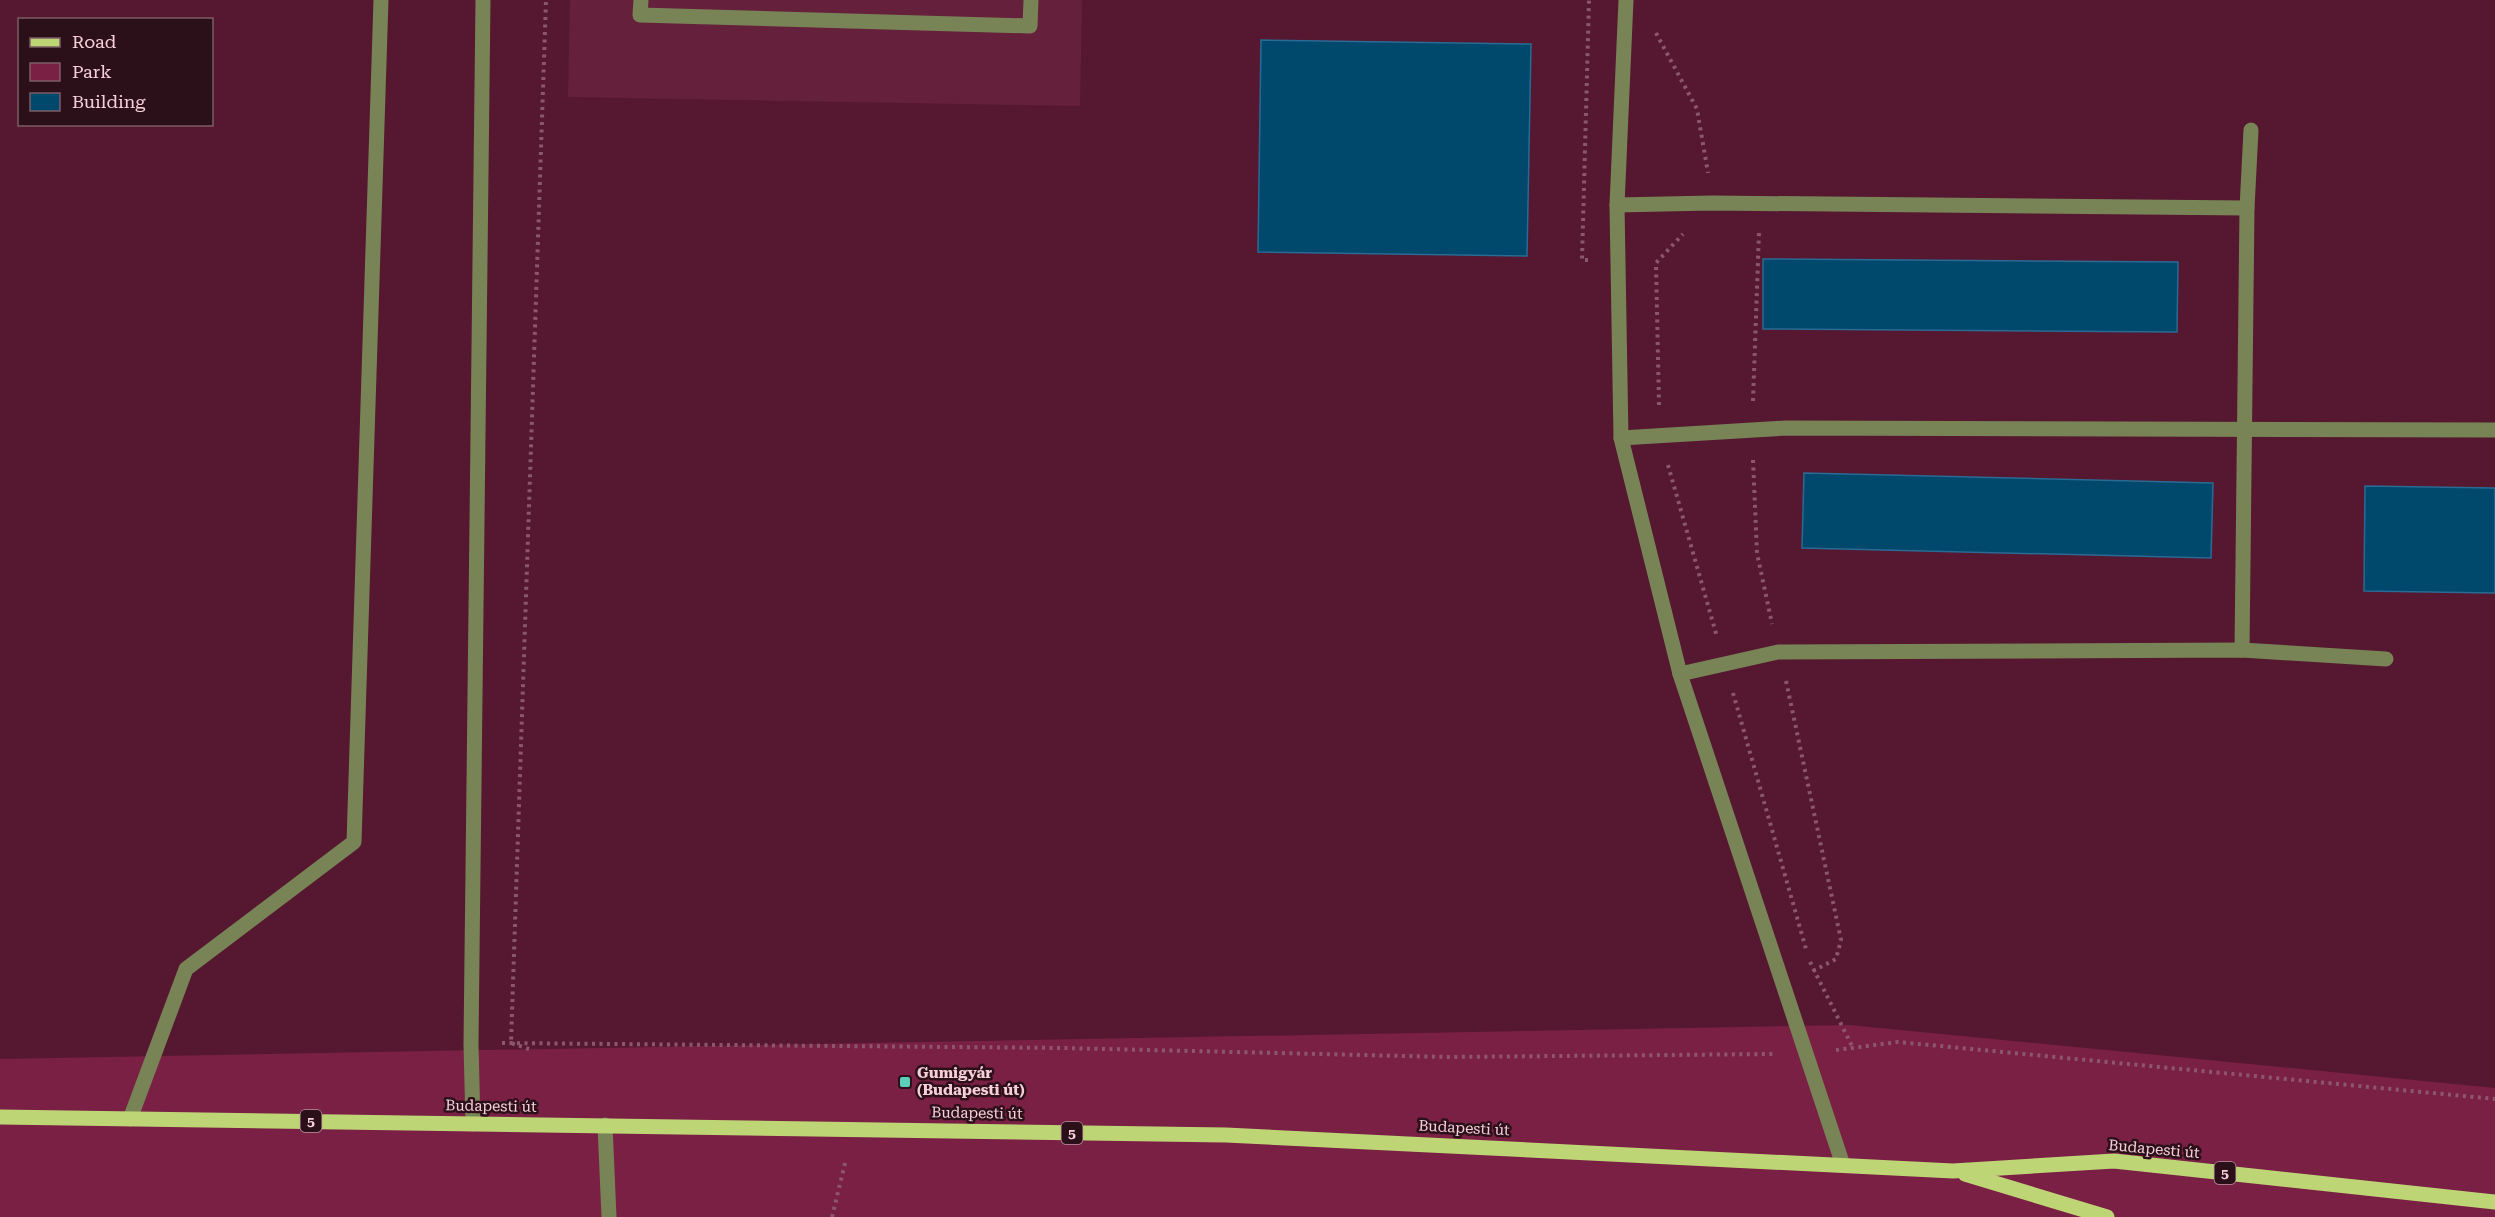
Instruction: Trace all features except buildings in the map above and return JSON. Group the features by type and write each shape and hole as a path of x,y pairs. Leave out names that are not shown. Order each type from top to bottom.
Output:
{"main road":[{"name":"Budapesti út","path":"0,1117 1226,1135 1953,1171 2114,1161 2495,1202"},
{"name":"Budapesti út","path":"1953,1171 2107,1217"}],"street":[{"path":"130,1119 186,969 354,842 381,0"},
{"path":"473,1124 471,1044 483,0"},
{"path":"641,0 640,15 1030,26 1031,0"},
{"path":"1626,0 1617,205 1621,438 1680,674 1843,1165"},
{"path":"2242,650 2247,208 2251,130"},
{"path":"1617,205 1713,203 2247,208"},
{"path":"1621,438 1752,430 2495,430"},
{"path":"1680,674 1778,652 2242,650 2386,659"},
{"path":"605,1125 609,1217"}],"path":[{"path":"511,1043 546,0"},
{"path":"1582,260 1589,0"},
{"path":"1652,26 1697,109 1713,203 1656,262 1660,436 1718,641"},
{"path":"1760,204 1752,430 1757,553 1778,652 1797,726 1841,940 1836,959 1815,970 1780,979"},
{"path":"1731,687 1809,961 1853,1048"},
{"path":"471,1044 1063,1048 1448,1057 1806,1054 1898,1041 2495,1099"},
{"path":"511,1043 529,1049"},
{"path":"832,1217 853,1129"}],"shaded area":[{"path":"570,0 1082,0 1080,106 568,97"}],"green space":[{"path":"1849,1025 2495,1088 2495,1217 0,1217 0,1059"}],"place":[{"name":"Gumigyár (Budapesti út)","path":"905,1082"}]}
